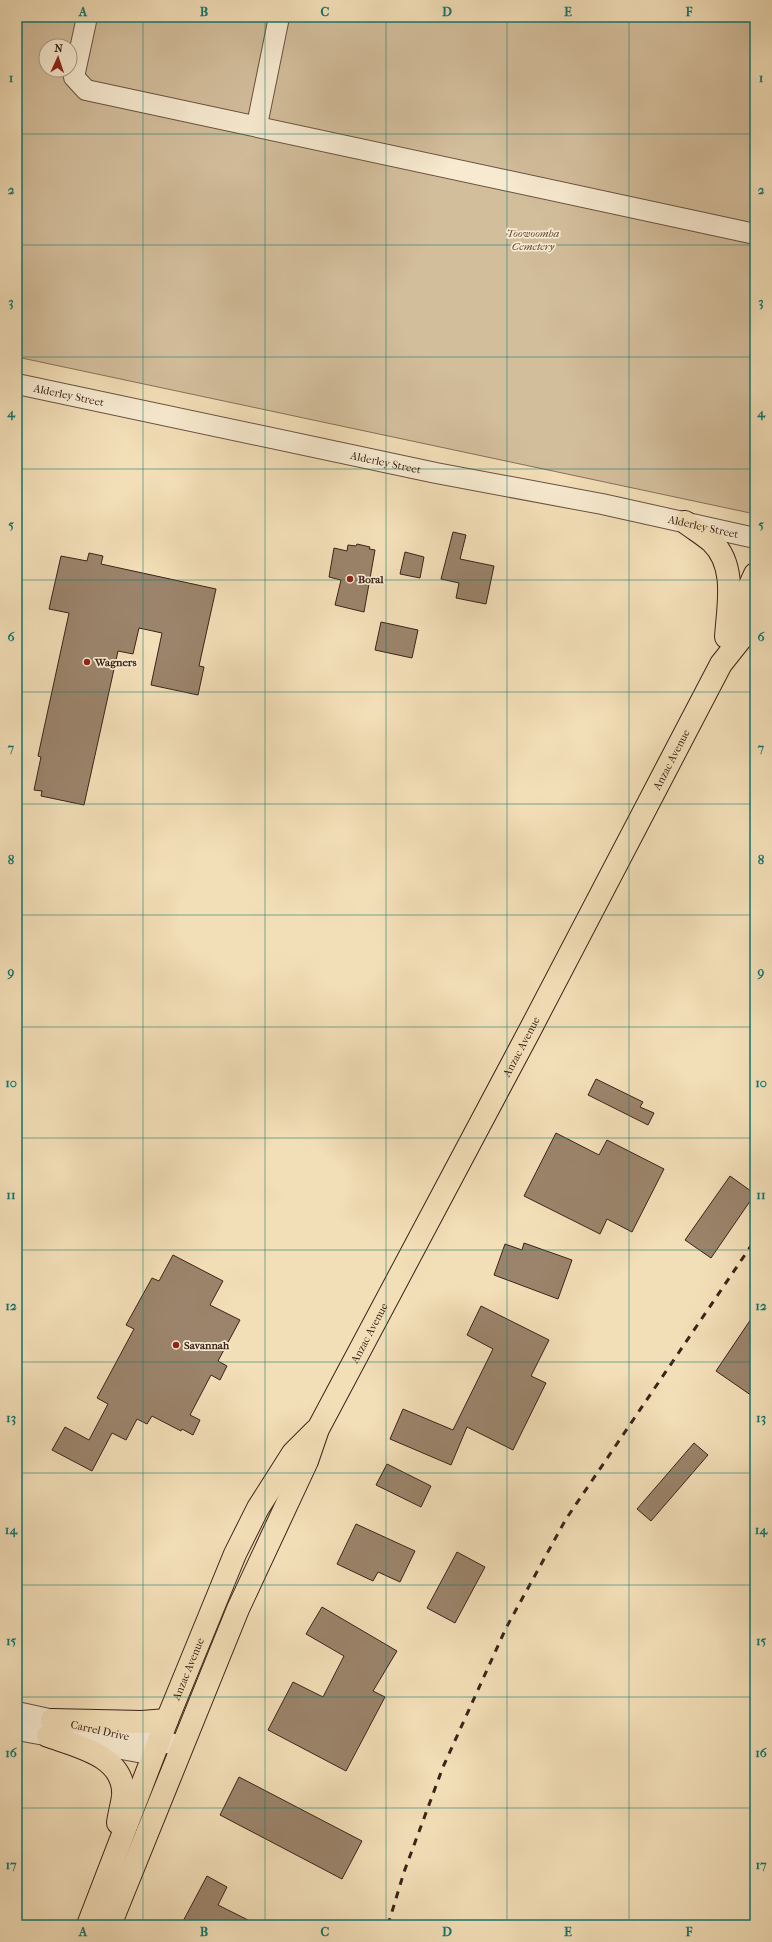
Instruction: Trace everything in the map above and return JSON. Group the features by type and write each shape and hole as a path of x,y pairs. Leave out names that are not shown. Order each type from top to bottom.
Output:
{"highway":[{"path":"685,522 712,542 720,552 726,566 729,583 726,637"},
{"name":"Anzac Avenue","path":"721,664 726,637 755,574"},
{"name":"Anzac Avenue","path":"110,1925 238,1609 307,1461 318,1429 530,1030 721,664 744,635 755,614"},
{"name":"Anzac Avenue","path":"88,1925 167,1720 235,1554 258,1508 293,1453 318,1429"},
{"path":"50,1728 167,1720"},
{"path":"50,1728 108,1762 120,1778 123,1794 112,1866"}],"street":[{"path":"87,17 74,77 86,90 755,234"},
{"path":"257,126 280,17"},
{"name":"Alderley Street","path":"17,384 436,473 685,522 755,538"},
{"name":"Carrel Drive","path":"17,1712 50,1728"},
{"name":"Carrel Drive","path":"17,1730 50,1728 180,1752"}],"green space":[{"name":"Toowoomba Cemetery","path":"17,17 755,17 755,514 17,357"}],"building":[{"path":"453,532 466,535 460,559 494,566 486,604 456,598 459,583 441,579"},
{"name":"Boral","path":"357,544 370,547 369,549 375,550 364,612 335,605 341,580 329,577 334,548 347,551 348,545 356,546"},
{"path":"405,552 424,557 420,578 400,574"},
{"name":"Wagners","path":"89,553 103,556 101,564 216,589 199,666 204,667 198,695 151,685 162,633 139,628 133,654 118,651 84,805 41,796 42,791 34,790 41,757 38,756 69,613 49,609 61,556 87,561"},
{"path":"381,622 418,630 412,658 375,650"},
{"path":"596,1079 643,1102 640,1107 654,1113 648,1125 588,1095"},
{"path":"556,1133 599,1155 607,1140 664,1169 632,1232 607,1219 600,1234 524,1196"},
{"path":"730,1176 755,1194 711,1258 685,1240"},
{"path":"524,1243 572,1260 558,1299 494,1275 505,1244 522,1250"},
{"name":"Savannah","path":"173,1255 223,1281 210,1305 240,1320 218,1361 227,1366 220,1380 211,1375 190,1415 200,1420 193,1435 182,1429 181,1431 152,1416 147,1424 137,1419 126,1440 112,1433 92,1471 52,1450 65,1427 89,1440 108,1404 97,1398 134,1329 126,1325 152,1278 159,1281"},
{"path":"481,1306 549,1340 531,1376 546,1383 513,1450 467,1427 451,1465 390,1439 403,1409 453,1430 493,1349 467,1335"},
{"path":"755,1313 755,1398 716,1371"},
{"path":"694,1443 708,1455 651,1521 637,1509"},
{"path":"387,1464 431,1486 421,1507 376,1485"},
{"path":"356,1524 415,1551 400,1582 378,1572 373,1581 337,1564"},
{"path":"457,1552 485,1567 455,1623 427,1608"},
{"path":"322,1607 397,1651 373,1691 385,1697 346,1771 268,1730 293,1682 323,1697 344,1656 306,1634"},
{"path":"239,1777 362,1841 342,1879 220,1815"},
{"path":"207,1876 227,1887 218,1905 258,1925 181,1925"}],"railway":[{"path":"388,1925 404,1872 443,1767 506,1628 566,1519 755,1240"}],"place":[{"name":"Boral","path":"350,579"},
{"name":"Wagners","path":"87,662"},
{"name":"Savannah","path":"176,1345"}]}
